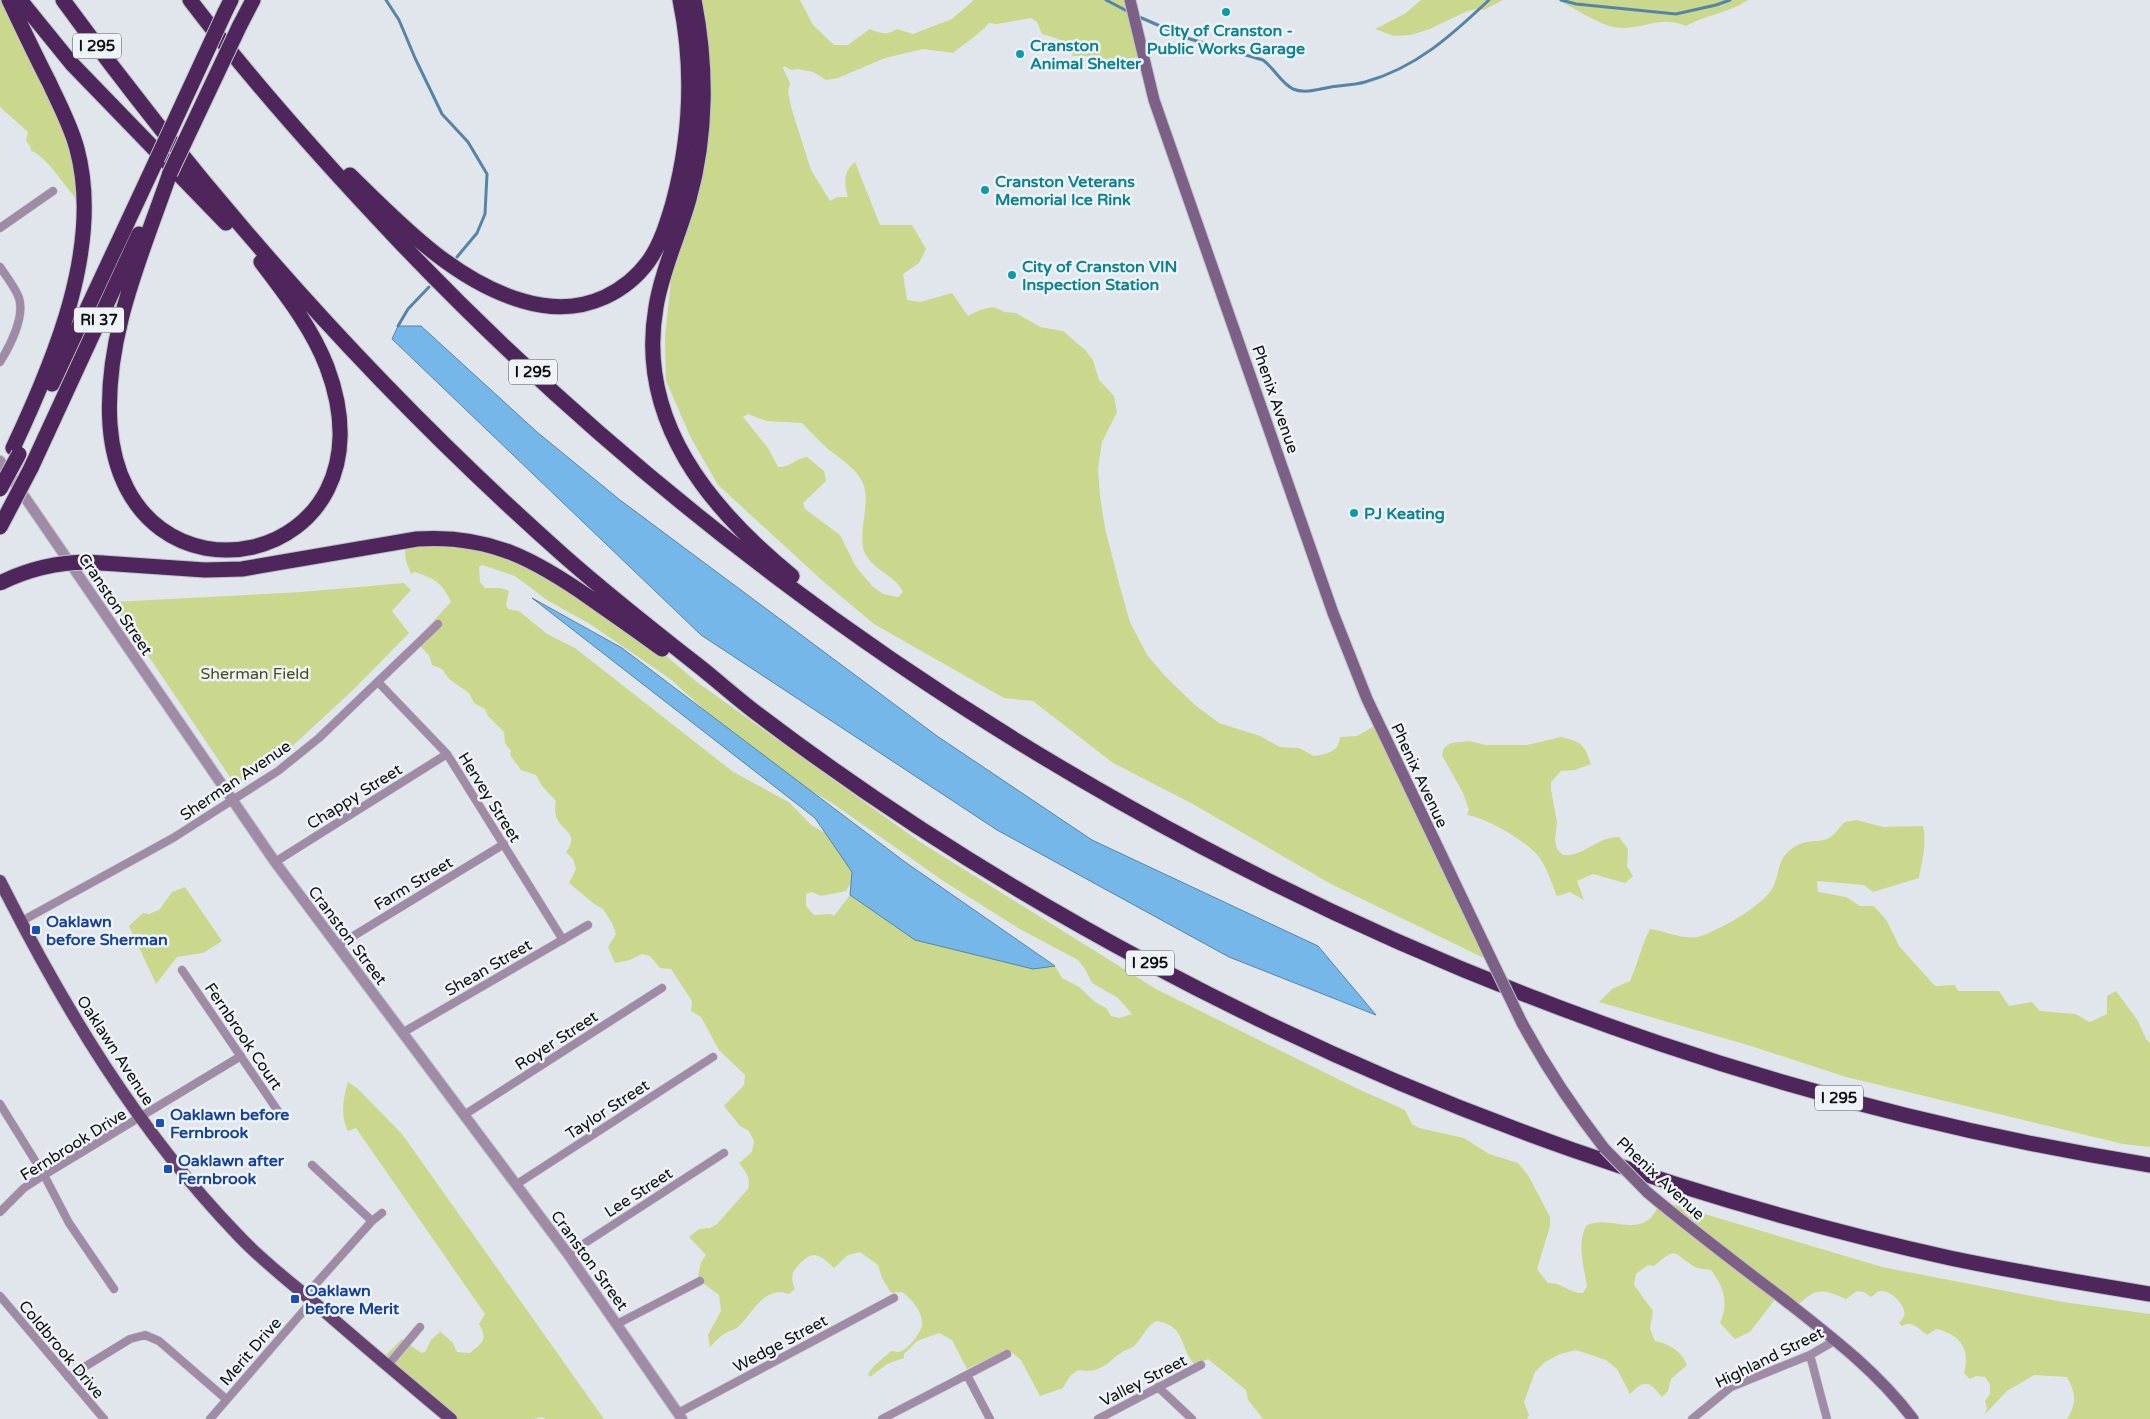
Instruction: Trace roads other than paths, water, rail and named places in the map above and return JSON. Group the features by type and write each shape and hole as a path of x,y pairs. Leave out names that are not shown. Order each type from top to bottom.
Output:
{"highway":[{"path":"0,478 16,451 60,334 80,256 85,205 81,166 72,133 9,0"},
{"path":"20,0 72,64 252,252 302,318 327,366 336,398 340,428 340,454 333,480 320,503 302,522 279,538 252,548 225,550 201,548 179,540 160,529 144,514 131,497 121,475 114,452 109,399 116,344 129,290 170,173"},
{"path":"50,0 157,135 203,182"},
{"name":"I 295","path":"63,0 131,92 203,182 354,351 456,456 573,563 755,712 897,812 985,868 1076,922 1165,971 1242,1010 1425,1093 1579,1152 1778,1214 1955,1259 2150,1294"},
{"name":"I 295","path":"190,0 235,56 378,219 474,318 537,377 621,451 705,521 787,584 928,684 1014,739 1162,825 1316,903 1505,987 1674,1048 1830,1096 2013,1139 2150,1165"},
{"name":"RI 37","path":"0,527 30,468 158,192 170,173 251,0"},
{"path":"235,56 381,205 442,258 484,285 516,299 547,306 572,306 598,300 632,280 649,262 664,233 681,169 689,112 688,61 680,0"},
{"path":"694,0 702,57 701,128 690,197 663,278 655,309 653,356 660,400 668,426 683,455 700,482 725,512 768,556 871,644"},
{"name":"RI 37","path":"0,489 16,451 157,159 229,4"},
{"path":"0,583 26,572 57,564 86,562 222,570 261,567 417,539 443,538 484,543 526,558 562,578 640,633 693,674 755,712"}],"main road":[{"name":"Phenix Avenue","path":"1130,0 1154,100 1333,613 1367,699 1522,1023 1576,1112 1604,1148 1647,1192 1689,1227 1836,1340 1874,1374 1913,1419"},
{"name":"Oaklawn Avenue","path":"0,881 20,922 98,1056 169,1158 213,1210 248,1246 451,1419"}],"street":[{"path":"0,228 53,191"},
{"path":"0,266 19,298 19,315 12,338 0,362"},
{"name":"Cranston Street","path":"0,461 275,862 336,946 517,1184 680,1416"},
{"name":"Sherman Avenue","path":"20,922 173,838 278,772 296,758 438,624"},
{"name":"Hervey Street","path":"378,682 447,754 563,940"},
{"name":"Chappy Street","path":"275,862 447,754"},
{"name":"Farm Street","path":"336,946 504,844"},
{"name":"Shean Street","path":"402,1033 588,925"},
{"name":"Fernbrook Court","path":"182,970 282,1117"},
{"name":"Royer Street","path":"464,1114 662,988"},
{"name":"Fernbrook Drive","path":"0,1212 24,1188 44,1175 241,1056"},
{"name":"Taylor Street","path":"517,1184 712,1057"},
{"path":"0,1104 44,1175 69,1223 114,1288"},
{"name":"Lee Street","path":"568,1254 724,1153"},
{"path":"312,1165 372,1221"},
{"name":"Merit Drive","path":"210,1419 372,1221 382,1213"},
{"path":"617,1324 700,1281"},
{"name":"Coldbrook Drive","path":"0,1296 104,1419"},
{"name":"Wedge Street","path":"680,1416 894,1298"},
{"path":"388,1365 420,1327"},
{"path":"68,1377 130,1339 145,1335 159,1341 226,1399"},
{"name":"Highland Street","path":"1692,1419 1731,1387 1810,1355 1836,1340"},
{"path":"882,1419 1007,1354"},
{"path":"1810,1355 1827,1419"},
{"name":"Valley Street","path":"1098,1419 1201,1365"},
{"path":"967,1375 990,1419"},
{"path":"1158,1387 1192,1419"}],"water":[{"path":"398,326 421,326 537,432 620,500 937,736 1092,840 1318,946 1376,1015 1229,957 997,830 701,635 392,339"},
{"path":"532,598 622,648 905,862 1055,966 1033,969 915,940 850,895 852,872 815,818"}],"waterway":[{"path":"386,0 399,20 442,114 468,142 487,174 485,214 477,233 457,257"},
{"path":"1106,0 1129,12"},
{"path":"1137,16 1190,39 1263,60 1293,89 1307,91 1361,83 1401,68 1447,38 1489,0"},
{"path":"1561,0 1576,4 1676,14 1730,0"},
{"path":"398,326 408,309 429,287"}],"place":[{"name":"CIty of Cranston - Public Works Garage","path":"1226,12"},
{"name":"Cranston Animal Shelter","path":"1020,54"},
{"name":"Cranston Veterans Memorial Ice Rink","path":"985,190"},
{"name":"City of Cranston VIN Inspection Station","path":"1012,275"},
{"name":"PJ Keating","path":"1354,513"},
{"name":"Oaklawn before Sherman","path":"36,930"},
{"name":"Oaklawn before Fernbrook","path":"160,1123"},
{"name":"Oaklawn after Fernbrook","path":"168,1169"},
{"name":"Oaklawn before Merit","path":"295,1299"}],"park label":[{"name":"Sherman Field","path":"255,673"}]}
